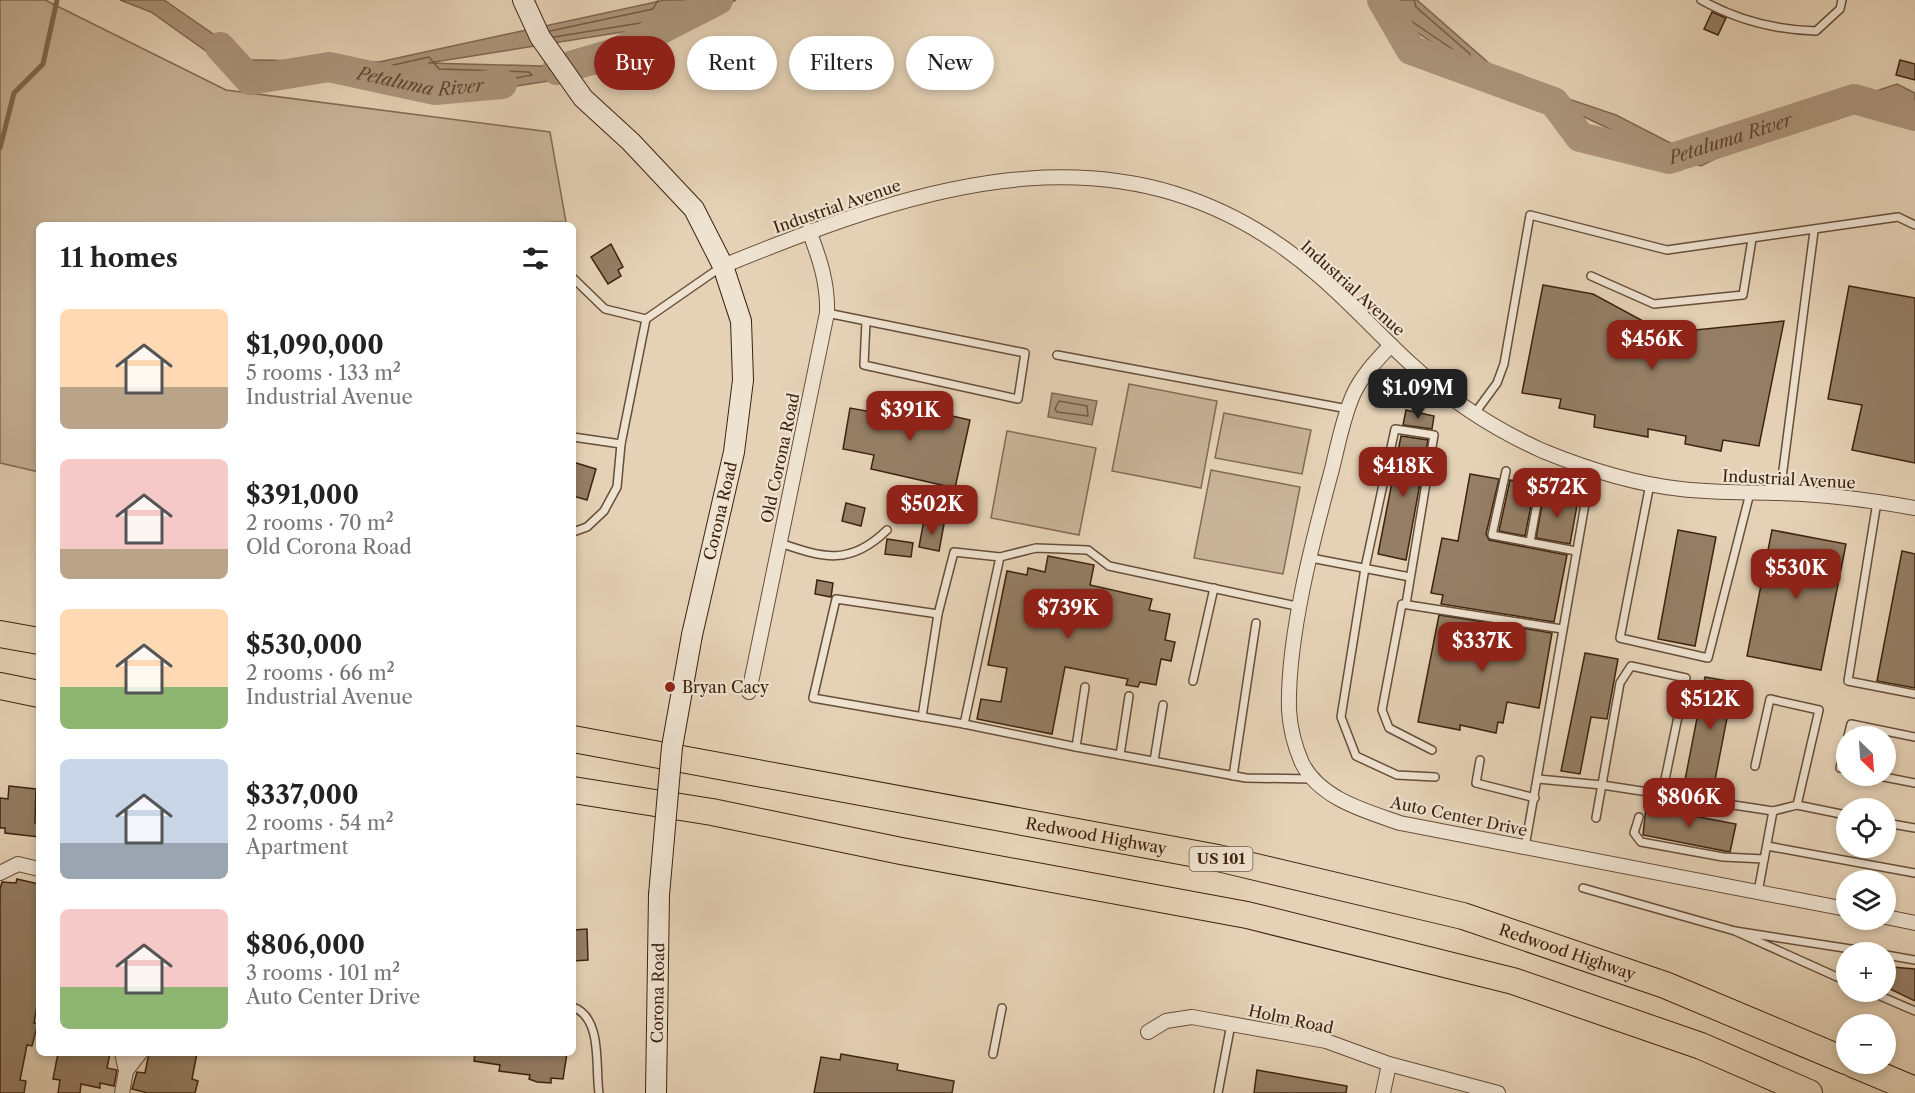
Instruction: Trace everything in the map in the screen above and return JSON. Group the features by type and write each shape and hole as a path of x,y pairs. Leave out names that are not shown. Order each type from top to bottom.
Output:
{"highway":[{"path":"0,634 36,640"},
{"path":"0,686 36,692"},
{"name":"Redwood Highway","path":"576,740 1218,858 1463,916 1665,985 1836,1057"},
{"path":"576,790 712,812 1269,921 1513,981 1701,1046 1809,1093"},
{"path":"1878,1074 1915,1089"}],"main road":[{"name":"Corona Road","path":"524,4 561,69 583,98 631,142 688,202 723,266 741,321 743,380 734,452 692,635 672,747 658,895 656,1093"}],"street":[{"name":"Industrial Avenue","path":"723,266 866,210 970,184 1069,177 1117,181 1161,189 1218,210 1266,235 1319,276 1413,366 1475,413 1540,450 1603,472 1680,489 1780,493 1878,501 1915,508"},
{"name":"Old Corona Road","path":"749,692 826,313 828,294 824,274 809,231"},
{"name":"Auto Center Drive","path":"1391,345 1360,382 1348,409 1294,635 1289,710 1294,739 1303,765 1345,803 1400,823 1836,907"},
{"path":"0,873 18,864 36,867"},
{"path":"1896,919 1915,923"},
{"name":"Holm Road","path":"1148,1032 1166,1021 1192,1017 1326,1041 1389,1064 1498,1093"},
{"path":"122,1093 126,1071 123,1056"},
{"path":"126,1071 138,1056"},
{"path":"1383,1093 1389,1064"}],"lane":[{"path":"1701,0 1729,15 1787,30 1816,32 1840,9 1842,0"},
{"path":"1475,413 1497,383 1504,364 1530,215 1667,250 1814,231 1898,217 1915,225"},
{"path":"1780,493 1814,231"},
{"path":"1591,276 1654,304 1743,295 1752,239"},
{"path":"576,531 587,526 604,511 617,487 621,444 646,319 723,266"},
{"path":"576,282 605,309 646,319"},
{"path":"826,313 866,321 1025,353 1018,399 864,365 866,321"},
{"path":"1057,355 1348,409"},
{"path":"1406,604 1434,435 1395,429 1365,568 1341,717 1356,756 1397,775 1435,777"},
{"path":"576,437 621,444"},
{"path":"1506,471 1492,535 1576,551"},
{"path":"1650,484 1620,638 1708,658 1750,493"},
{"path":"1530,542 1540,487"},
{"path":"1878,501 1848,681 1915,694"},
{"path":"1525,847 1586,504"},
{"path":"780,543 830,557 848,555 867,547 887,530"},
{"path":"922,717 938,614 954,552 1000,557 1036,548 1088,550 1109,566 1300,607"},
{"path":"964,724 1000,557"},
{"path":"1311,558 1410,577"},
{"path":"1193,681 1214,588"},
{"path":"938,614 836,599 813,698 964,724 1233,776 1316,779"},
{"path":"1432,750 1389,728 1382,710 1402,604 1562,630"},
{"path":"1233,776 1256,623"},
{"path":"1596,818 1620,683 1631,666 1686,678 1662,794"},
{"path":"1076,747 1085,687"},
{"path":"1120,755 1129,696"},
{"path":"1755,766 1770,699 1819,710 1797,805"},
{"path":"1154,761 1163,705"},
{"path":"1896,732 1915,736"},
{"path":"1480,760 1476,783 1534,798"},
{"path":"1538,779 1602,784 1773,811 1797,805 1836,813"},
{"path":"1896,779 1915,783"},
{"path":"1758,892 1773,811"},
{"path":"1639,817 1634,833 1641,842 1723,857 1764,860"},
{"path":"1896,825 1915,828"},
{"path":"1767,846 1915,873"},
{"path":"1583,888 1735,931 1836,947"},
{"path":"1735,931 1836,976"},
{"path":"1896,957 1915,960"},
{"path":"1894,1002 1915,1011"},
{"path":"993,1054 1002,1008"},
{"path":"576,1009 587,1018 593,1028 599,1093"},
{"path":"1218,1093 1232,1024"}],"shaded area":[{"path":"0,0 45,0 226,90 550,132 566,222 36,222 36,471 0,463"},
{"path":"1129,384 1217,401 1201,488 1112,471"},
{"path":"1224,413 1311,430 1302,474 1215,458"},
{"path":"1007,431 1096,448 1079,535 991,518"},
{"path":"1211,470 1300,487 1283,574 1194,558"}],"water":[{"path":"120,0 164,0 251,60 379,62 665,0 736,0 691,21 428,63 541,66 594,59 594,74 483,91 364,74 244,78 151,12"},
{"path":"1370,0 1417,0 1506,78 1616,115 1682,149 1798,117 1897,84 1915,93 1915,110 1889,99 1753,140 1701,166 1656,151 1578,114 1516,100"},
{"path":"1052,393 1097,401 1092,425 1048,417"}],"building":[{"path":"1712,12 1726,18 1718,35 1704,29"},
{"path":"1900,60 1915,64 1915,80 1896,75"},
{"path":"611,244 623,267 618,270 621,276 608,284 591,257"},
{"path":"1543,285 1593,294 1665,333 1784,321 1759,446 1723,440 1721,451 1685,444 1686,436 1648,429 1648,437 1594,427 1595,415 1559,408 1561,399 1522,393"},
{"path":"1849,286 1915,298 1915,463 1852,450 1862,405 1828,399"},
{"path":"886,401 970,420 955,488 871,469 874,455 843,449 850,408 883,414"},
{"path":"1406,410 1434,416 1432,429 1403,425"},
{"path":"1401,436 1428,440 1406,560 1378,554"},
{"path":"576,463 596,469 587,500 576,497"},
{"path":"1470,474 1499,479 1486,534 1489,540 1567,555 1554,622 1441,604 1443,595 1431,593 1442,538 1458,541"},
{"path":"1510,480 1535,485 1525,536 1499,531"},
{"path":"1544,494 1578,500 1570,544 1536,538"},
{"path":"846,503 865,508 861,526 842,521"},
{"path":"924,520 944,524 939,551 919,547"},
{"path":"1678,530 1716,537 1695,646 1658,639"},
{"path":"1772,530 1846,544 1821,670 1747,656"},
{"path":"887,539 913,543 911,557 885,554"},
{"path":"1902,551 1915,554 1915,688 1877,681"},
{"path":"1048,556 1094,565 1090,585 1152,599 1149,610 1170,614 1165,640 1175,642 1171,661 1161,659 1156,685 1140,682 1138,687 1126,685 1128,679 1065,667 1052,734 977,719 981,699 1001,702 1007,668 988,665 1007,571 1027,575 1028,568 1045,572"},
{"path":"817,580 833,583 831,597 815,594"},
{"path":"1439,615 1552,633 1539,708 1507,702 1503,723 1498,722 1496,733 1460,725 1460,730 1418,722"},
{"path":"1585,653 1618,659 1607,719 1591,717 1580,774 1561,771"},
{"path":"1705,677 1734,682 1714,785 1685,780"},
{"path":"9,786 36,789 36,837 5,833 5,828 0,828 0,798 8,799"},
{"path":"1646,807 1736,824 1730,852 1643,835"},
{"path":"17,879 36,883 36,1011 34,1023 36,1023 36,1031 32,1046 27,1045 20,1080 26,1081 24,1093 0,1093 0,889 2,882 16,883"},
{"path":"587,929 588,960 576,961 576,930"},
{"path":"1896,967 1915,969 1915,1001 1896,992"},
{"path":"841,1054 898,1064 897,1070 954,1081 952,1093 814,1093 821,1057 840,1060"},
{"path":"57,1056 109,1056 107,1068 117,1070 114,1086 100,1083 100,1088 81,1084 80,1093 58,1093 60,1080 53,1079"},
{"path":"148,1056 196,1056 192,1079 198,1081 195,1093 148,1093 132,1089 137,1072 145,1073"},
{"path":"475,1056 567,1056 563,1079 551,1078 551,1083 529,1079 530,1075 499,1071 500,1065 474,1061"},
{"path":"1257,1070 1347,1086 1346,1093 1254,1093"}],"waterway":[{"path":"0,148 14,93 43,64 57,0"},
{"name":"Petaluma River","path":"557,70 615,53 718,0"},
{"name":"Petaluma River","path":"1382,0 1411,50 1554,102 1580,137 1669,159 1854,99 1915,116"},
{"name":"Petaluma River","path":"220,47 250,80 329,67 435,90 502,84"}],"place":[{"name":"Bryan Cacy","path":"670,687"}]}
